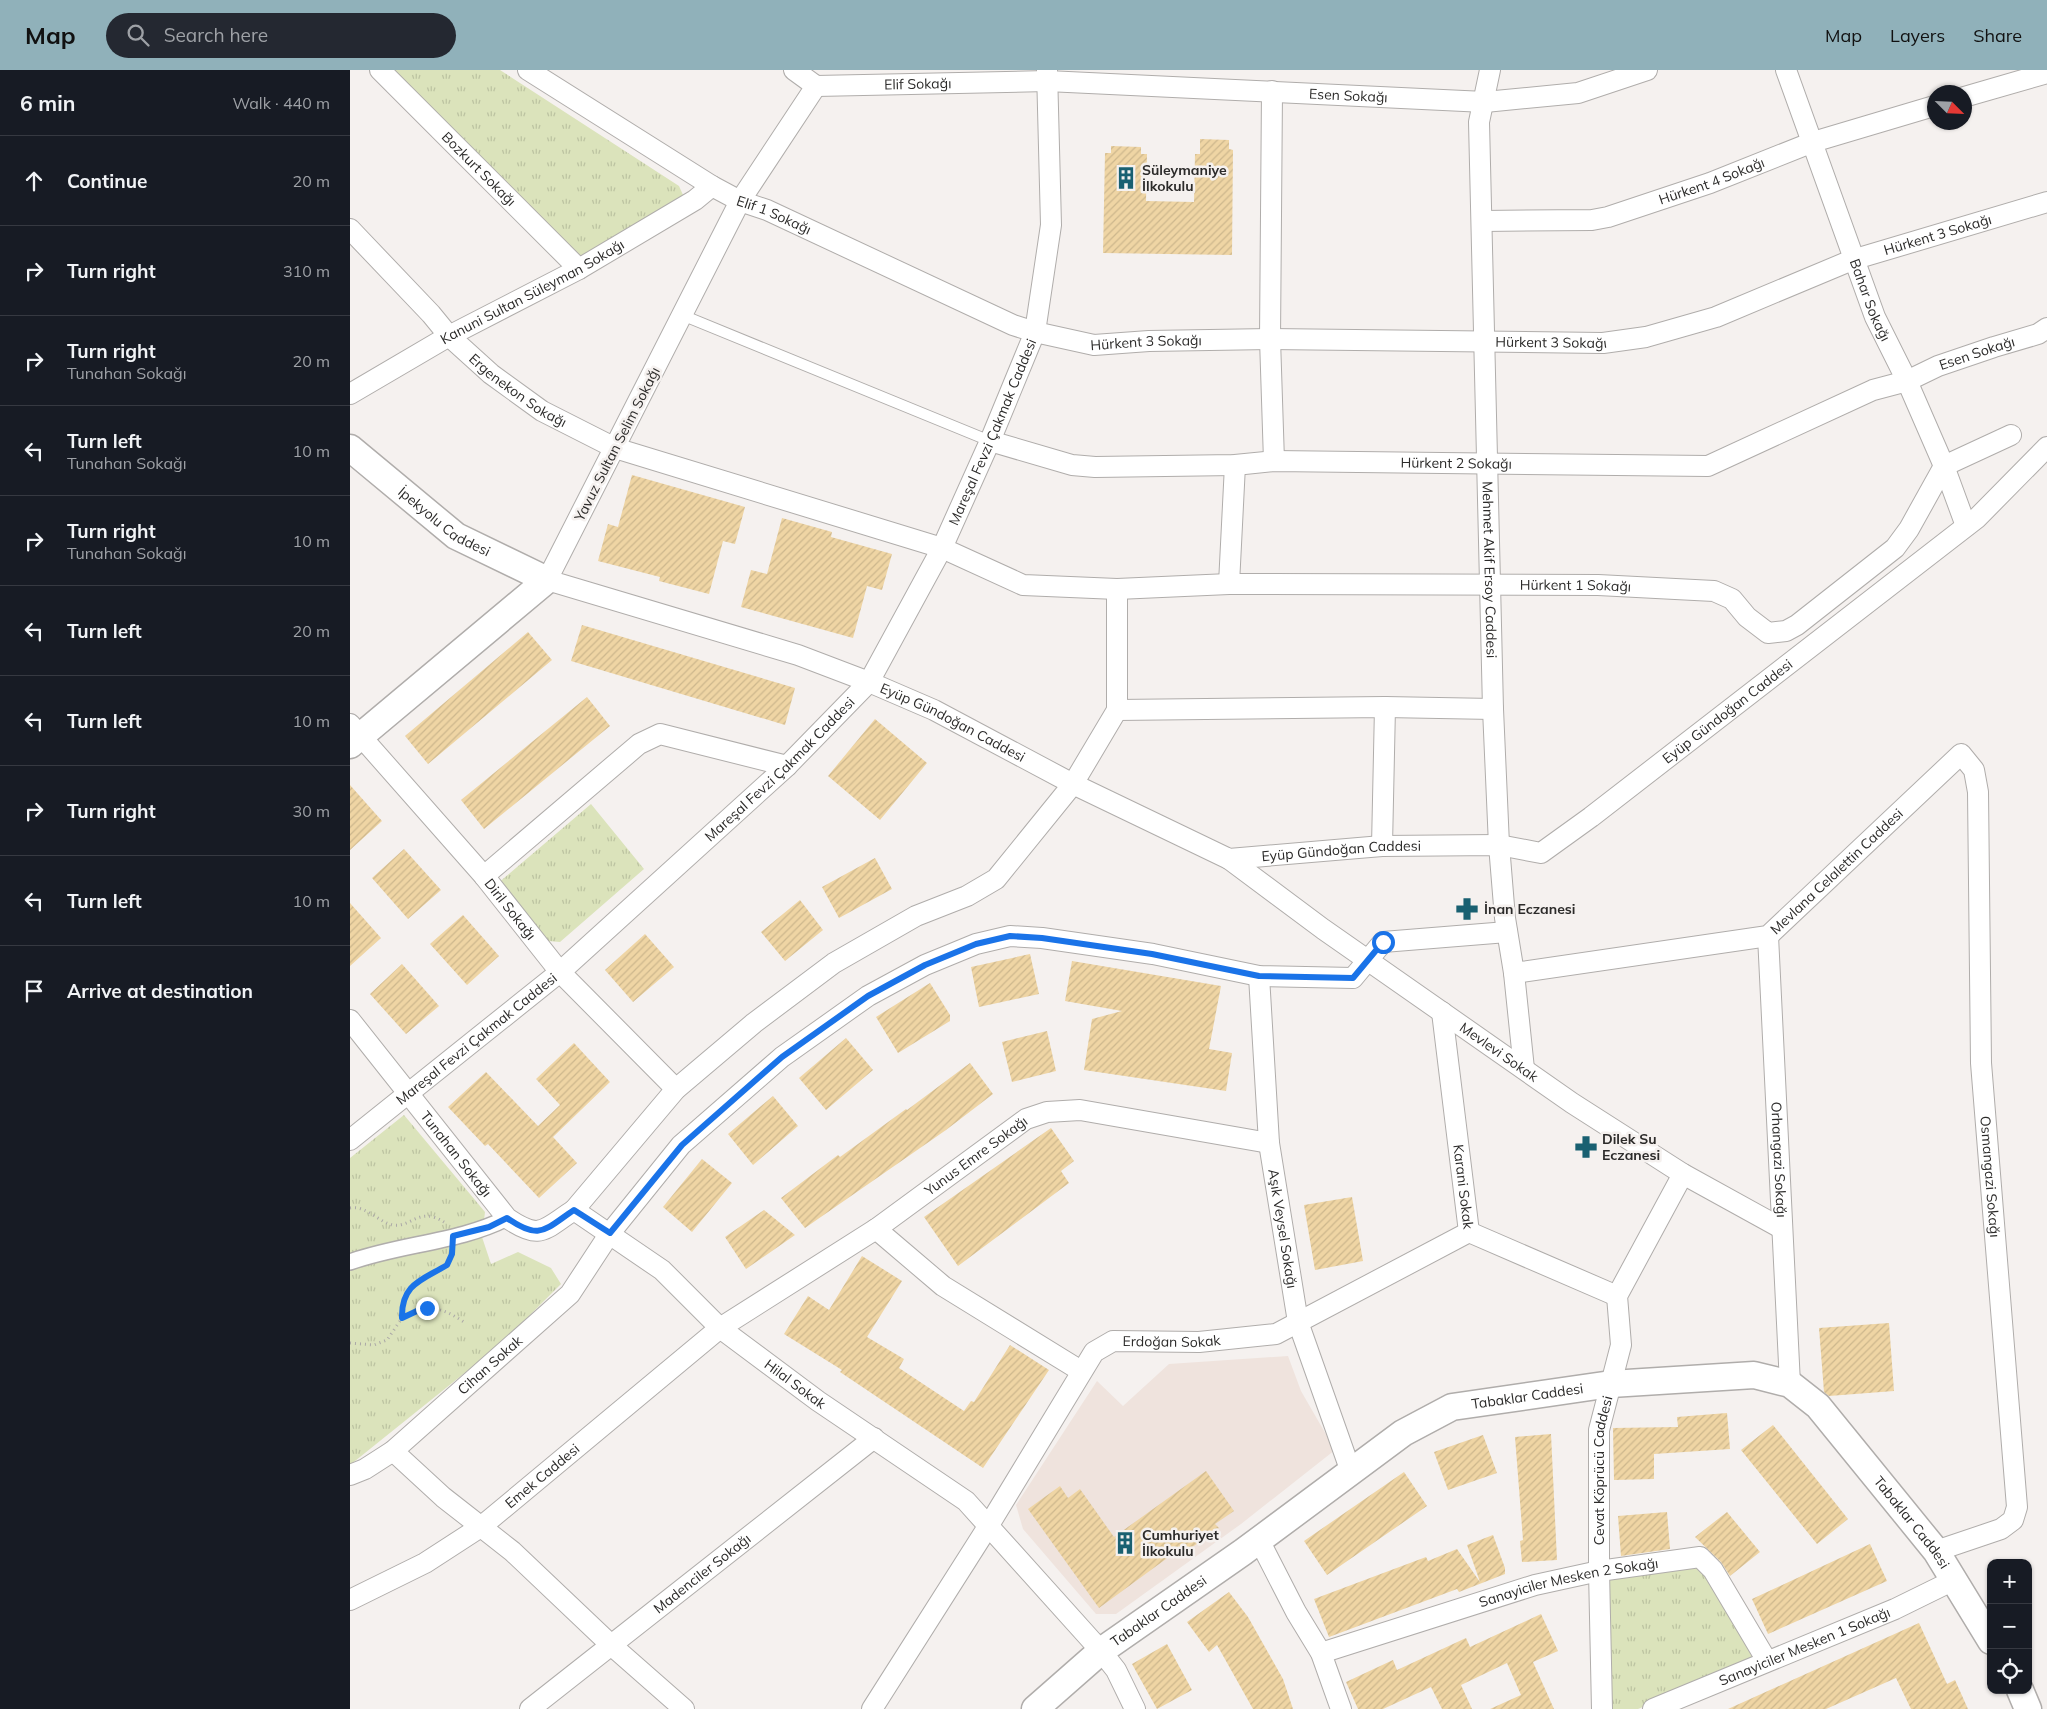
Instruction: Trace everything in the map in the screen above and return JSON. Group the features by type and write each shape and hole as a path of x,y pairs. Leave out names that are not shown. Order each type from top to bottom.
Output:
{"street":[{"name":"Bozkurt Sokağı","path":"380,70 579,268"},
{"name":"Elif 1 Sokağı","path":"528,70 712,186 740,201 767,210 1013,325 1035,332"},
{"path":"794,70 816,86"},
{"name":"Mehmet Akif Ersoy Caddesi","path":"1490,70 1479,122 1493,710 1499,845 1507,932 1514,974 1524,1069"},
{"name":"Esen Sokağı","path":"1047,75 1272,91 1484,102 1578,93 1646,70"},
{"name":"Bahar Sokağı","path":"1786,70 1813,142 1852,260 1875,317 1907,381 1944,466 1966,526"},
{"path":"1972,95 2047,73"},
{"name":"Elif Sokağı","path":"816,86 1047,75"},
{"name":"Mareşal Fevzi Çakmak Caddesi","path":"350,1140 560,972 787,766 868,682 942,548 990,441 1035,332 1051,225 1047,75"},
{"name":"Yavuz Sultan Selim Sokağı","path":"354,735 547,580 740,201 816,86"},
{"path":"1272,91 1270,339 1274,461"},
{"name":"Hürkent 4 Sokağı","path":"1482,221 1592,220 1608,217 1710,183 1813,142 1927,108"},
{"name":"Kanuni Sultan Süleyman Sokağı","path":"350,394 449,336 579,268 695,200 712,186"},
{"name":"Hürkent 3 Sokağı","path":"1035,332 1094,345 1148,341 1270,339 1603,343 1646,337 1716,317 1852,260 2047,202"},
{"name":"Ergenekon Sokağı","path":"350,229 431,314 449,336 491,374 542,411 615,448 942,548"},
{"name":"Esen Sokağı","path":"1907,381 1938,366 2038,334 2047,328"},
{"name":"Hürkent 2 Sokağı","path":"990,441 1072,465 1095,467 1235,465 1274,461 1488,465 1548,463 1708,466 1873,390 1907,381"},
{"path":"1944,466 2011,435"},
{"name":"Eyüp Gündoğan Caddesi","path":"547,580 798,655 868,682 934,710 1073,784 1229,858 1382,846 1499,845 1541,852 1591,817 1966,526 2047,447"},
{"name":"İpekyolu Caddesi","path":"350,448 456,536 547,580"},
{"path":"1230,584 1235,465"},
{"name":"Hürkent 1 Sokağı","path":"942,548 1024,585 1116,589 1230,584 1598,585 1714,592 1732,599 1747,618 1768,633 1786,631 1895,548 1909,529 1944,466"},
{"path":"1116,589 1117,710 1385,707 1493,710"},
{"path":"1382,846 1385,707"},
{"name":"Tunahan Sokağı","path":"350,1020 507,1218 526,1231 542,1231 574,1210 676,1089 754,1023 834,963 916,916 967,896 996,879 1073,784 1117,710"},
{"path":"484,876 639,744 660,734 787,766"},
{"name":"Diril Sokağı","path":"354,735 484,876 560,972 676,1089"},
{"name":"Mevlana Celalettin Caddesi","path":"1514,974 1768,936 1961,754"},
{"name":"Osmangazi Sokağı","path":"1936,1551 2001,1529 2013,1520 2017,1507 1982,1063 1978,792 1974,770 1961,754"},
{"name":"Mevlevi Sokak","path":"1229,858 1323,929 1572,1103 1683,1174 1781,1228"},
{"path":"574,1210 610,1233 682,1145 782,1057 868,996 925,965 976,944 1010,936 1042,938 1152,954 1259,976 1353,978 1383,942 1507,932"},
{"name":"Orhangazi Sokağı","path":"1768,936 1790,1384"},
{"name":"Aşık Veysel Sokağı","path":"1259,976 1269,1143 1298,1322 1351,1472"},
{"name":"Karani Sokak","path":"1442,1012 1470,1232 1617,1296"},
{"name":"Yunus Emre Sokağı","path":"720,1328 876,1229 1026,1119 1047,1112 1080,1110 1269,1143"},
{"path":"1617,1296 1683,1174"},
{"path":"350,1262 377,1252 489,1227 507,1218"},
{"path":"872,1709 1058,1414 1081,1371 943,1286 876,1229"},
{"name":"Erdoğan Sokak","path":"1081,1371 1094,1352 1113,1341 1199,1342 1276,1334 1470,1232"},
{"name":"Hilal Sokak","path":"610,1233 662,1270 720,1328 818,1401 966,1502 989,1525 1101,1651 1116,1670 1135,1709"},
{"name":"Cihan Sokak","path":"350,1475 365,1469 393,1451 570,1294 610,1233"},
{"name":"Cevat Köprücü Caddesi","path":"1602,1709 1599,1571 1599,1430 1621,1345 1617,1296"},
{"name":"Emek Caddesi","path":"350,1600 426,1563 482,1526 720,1328"},
{"name":"Tabaklar Caddesi","path":"1035,1709 1101,1651 1259,1540 1403,1433 1452,1407 1611,1384 1754,1375 1790,1384 1818,1406 1936,1551 1987,1634"},
{"name":"Madenciler Sokağı","path":"530,1709 610,1644 874,1438"},
{"path":"393,1451 443,1497 482,1526 518,1557 610,1644 684,1709"},
{"path":"1259,1540 1296,1612 1321,1653 1341,1709"},
{"name":"Sanayiciler Mesken 2 Sokağı","path":"1321,1653 1535,1585 1599,1571 1700,1557 1713,1570 1767,1661"},
{"name":"Sanayiciler Mesken 1 Sokağı","path":"1653,1709 1896,1609 1954,1580"},
{"path":"2022,1694 2028,1709"}],"lane":[{"path":"682,315 990,441"}],"path":[{"path":"350,1208 359,1208 395,1225 402,1225 416,1216 440,1219 446,1223 453,1236 452,1254 447,1265 422,1278 410,1289 402,1306 402,1318 393,1334 381,1344 350,1342"},
{"path":"402,1318 419,1310 438,1309 448,1312 464,1322"}],"shaded area":[{"path":"1288,1356 1301,1391 1335,1450 1241,1524 1116,1614 1096,1614 1023,1529 1016,1505 1097,1381 1123,1406 1169,1364"}],"green space":[{"path":"392,70 500,70 679,186 683,195 682,204 588,258 572,254"},
{"path":"591,804 644,869 560,942 548,941 497,884"},
{"path":"404,1115 485,1212 482,1237 491,1264 518,1252 551,1268 561,1284 502,1343 350,1465 350,1158"},
{"path":"1699,1566 1737,1623 1753,1660 1638,1709 1610,1709 1606,1578 1627,1577"}],"building":[{"name":"Süleymaniye İlkokulu","path":"1200,139 1229,140 1229,149 1233,150 1232,255 1103,253 1105,153 1111,153 1111,146 1141,147 1141,154 1147,154 1146,201 1194,202 1195,154 1200,154"},
{"path":"632,475 745,507 735,544 723,541 709,594 659,581 660,577 598,561 608,524 618,527"},
{"path":"782,518 832,532 831,537 892,554 882,590 867,586 853,638 741,607 751,570 767,574"},
{"path":"582,625 795,688 785,725 571,661"},
{"path":"528,632 552,660 428,764 405,736"},
{"path":"587,697 610,726 484,829 461,800"},
{"path":"875,719 927,763 880,820 828,776"},
{"path":"350,785 382,821 350,850"},
{"path":"404,849 441,890 408,919 372,878"},
{"path":"875,858 892,889 839,918 822,887"},
{"path":"800,900 823,930 785,961 761,932"},
{"path":"350,903 381,938 350,966"},
{"path":"463,915 499,956 467,985 430,944"},
{"path":"645,934 674,967 633,1002 605,970"},
{"path":"1030,954 1039,994 979,1007 971,967"},
{"path":"1072,961 1221,986 1209,1049 1232,1053 1226,1091 1084,1070 1092,1019 1122,1011 1065,1001"},
{"path":"402,964 439,1006 406,1034 370,994"},
{"path":"930,983 950,1015 950,1021 898,1053 876,1017"},
{"path":"1047,1031 1056,1071 1012,1082 1002,1042"},
{"path":"846,1038 873,1070 826,1110 799,1078"},
{"path":"574,1043 610,1082 553,1137 577,1163 539,1198 488,1144 485,1146 448,1107 486,1072 538,1126 560,1105 536,1079"},
{"path":"970,1063 993,1094 946,1130 805,1228 781,1198 838,1155 840,1157"},
{"path":"773,1096 798,1126 753,1165 728,1134"},
{"path":"1051,1128 1074,1161 1061,1171 1069,1183 958,1266 924,1217"},
{"path":"702,1159 732,1183 692,1232 663,1207"},
{"path":"1352,1197 1363,1261 1315,1270 1304,1205"},
{"path":"764,1210 795,1235 746,1269 725,1237"},
{"path":"862,1256 902,1281 867,1337 904,1359 899,1368 964,1411 971,1401 974,1402 1010,1345 1049,1370 983,1468 840,1372 842,1370 784,1334 808,1296 829,1310"},
{"path":"1889,1323 1894,1391 1829,1396 1824,1392 1819,1328"},
{"path":"1727,1413 1730,1449 1654,1454 1654,1479 1614,1480 1613,1428 1678,1427 1677,1417"},
{"path":"1773,1425 1848,1519 1817,1544 1741,1450"},
{"path":"1551,1434 1557,1560 1522,1562 1520,1541 1523,1540 1515,1437"},
{"path":"1483,1435 1497,1473 1448,1490 1434,1452"},
{"name":"Cumhuriyet İlkokulu","path":"1206,1471 1234,1511 1215,1524 1219,1528 1184,1553 1181,1548 1099,1608 1028,1509 1060,1486 1068,1498 1080,1489 1114,1537"},
{"path":"1404,1472 1427,1506 1327,1575 1304,1541"},
{"path":"1667,1512 1670,1549 1621,1556 1618,1516"},
{"path":"1727,1512 1760,1552 1730,1576 1721,1562 1695,1537"},
{"path":"1493,1535 1505,1568 1505,1574 1459,1592 1457,1589 1329,1637 1314,1599 1426,1557 1428,1561 1457,1549 1480,1582 1467,1545"},
{"path":"1870,1544 1887,1581 1768,1634 1752,1599"},
{"path":"1229,1592 1248,1617 1283,1679 1293,1709 1253,1709 1217,1645 1209,1652 1187,1622"},
{"path":"1541,1614 1558,1651 1533,1662 1554,1709 1490,1709 1521,1695 1507,1663 1461,1685 1472,1709 1442,1709 1431,1687 1383,1709 1358,1709 1346,1682 1393,1660 1397,1670 1466,1638 1470,1647"},
{"path":"1919,1623 1947,1684 1955,1680 1968,1709 1911,1709 1896,1678 1826,1709 1728,1709"},
{"path":"1167,1644 1192,1690 1157,1709 1132,1664"}],"place":[{"name":"Süleymaniye İlkokulu","path":"1126,178"},
{"name":"İnan Eczanesi","path":"1467,909"},
{"name":"Dilek Su Eczanesi","path":"1586,1147"},
{"name":"Cumhuriyet İlkokulu","path":"1125,1543"}],"route":[{"path":"427,1308 402,1318 404,1297 410,1289 422,1278 435,1273 447,1265 452,1254 453,1236 489,1227 507,1218 526,1231 542,1231 574,1210 610,1233 682,1145 782,1057 868,996 925,965 976,944 1010,936 1042,938 1152,954 1259,976 1353,978 1383,942"}]}
